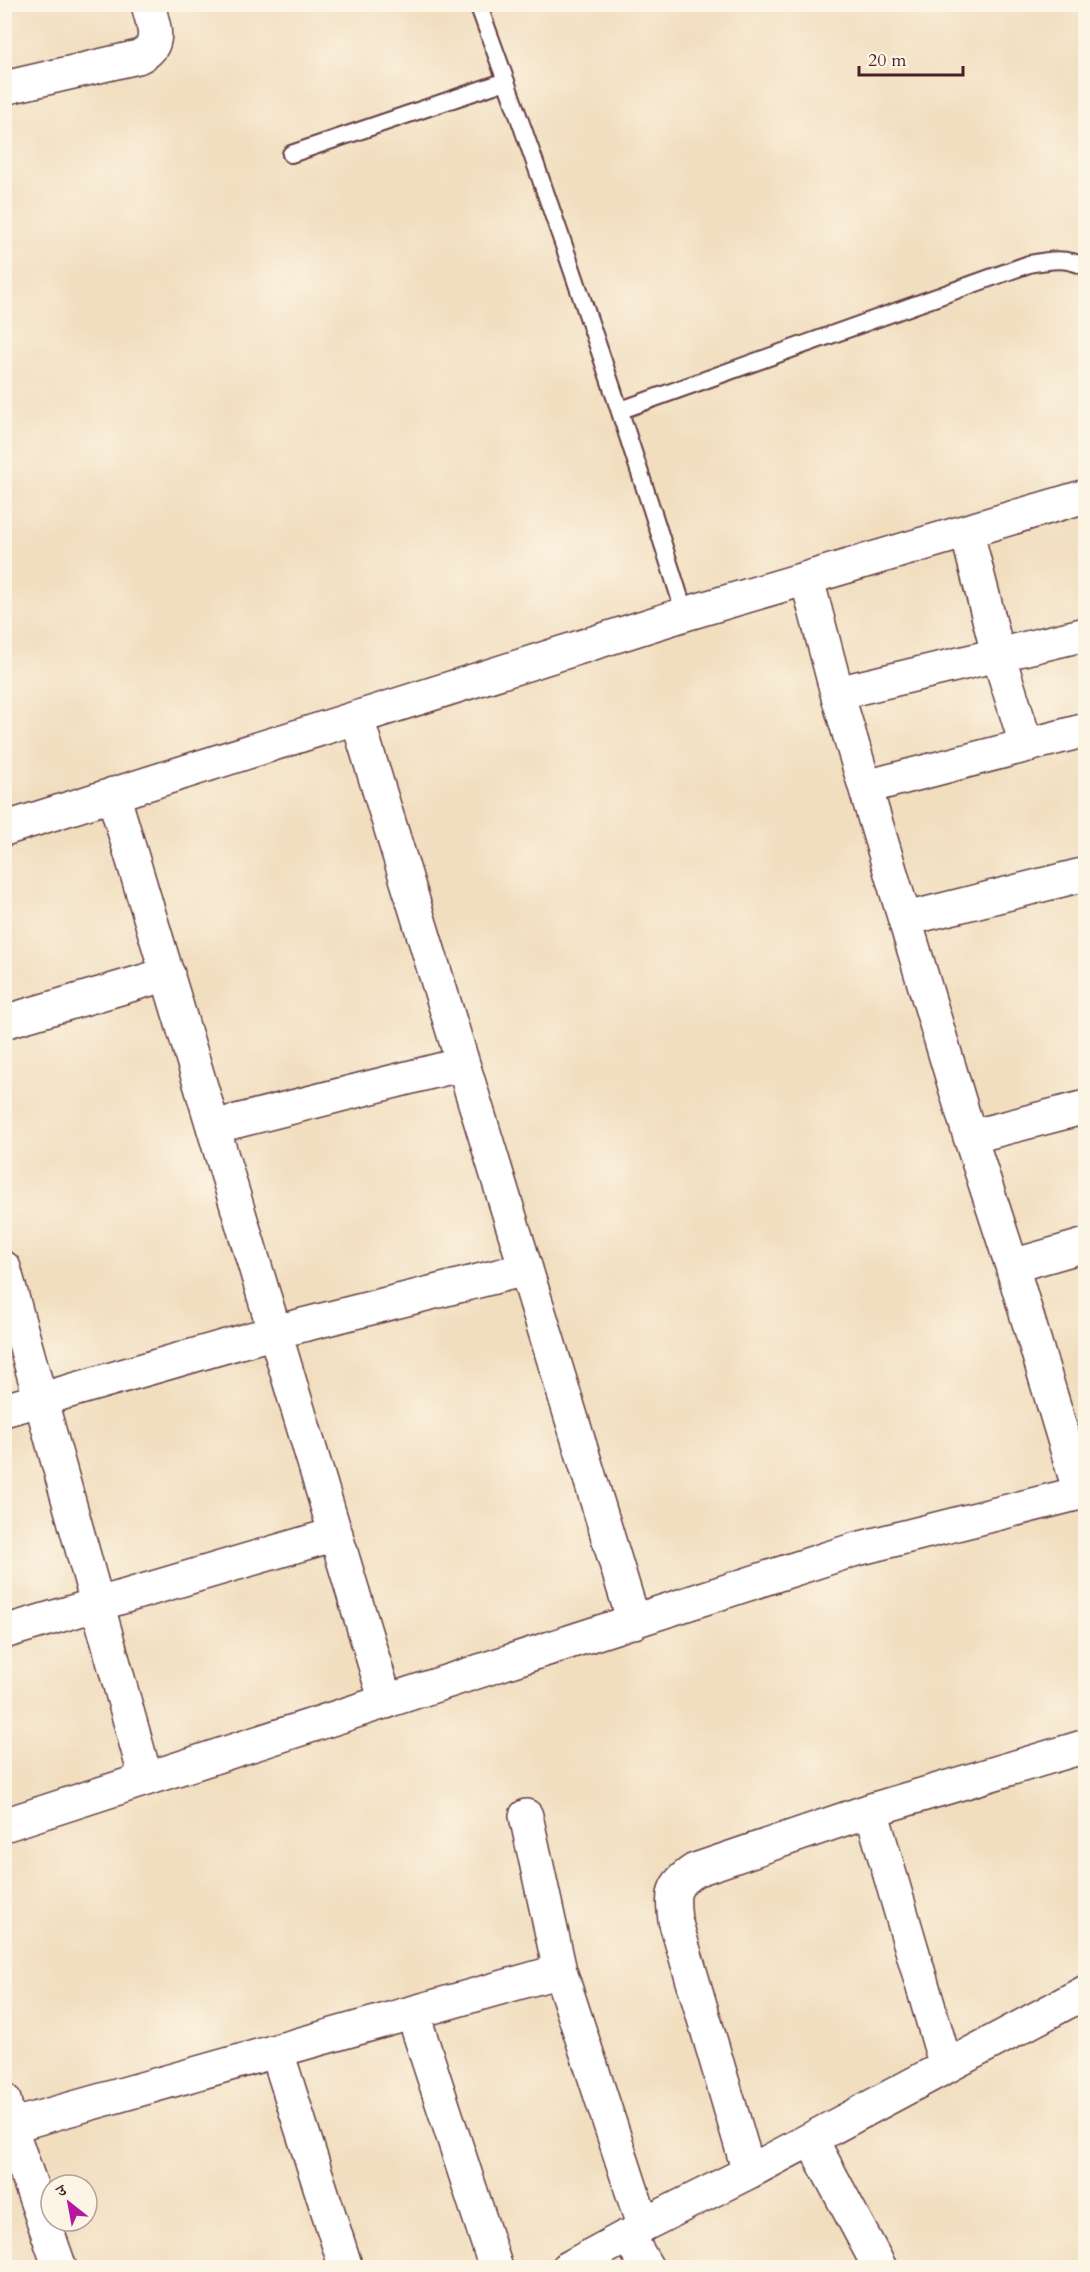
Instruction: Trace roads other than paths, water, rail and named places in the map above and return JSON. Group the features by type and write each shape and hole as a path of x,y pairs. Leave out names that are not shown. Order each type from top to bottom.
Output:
{"street":[{"path":"4,88 138,57 147,52 153,47 155,39 148,4"},
{"path":"4,830 685,614 967,533 1086,496"},
{"path":"967,533 998,654 1026,744"},
{"path":"4,1825 853,1551 1083,1492 970,1137 837,693 807,579"},
{"path":"837,693 1086,633"},
{"path":"357,718 634,1622"},
{"path":"866,787 1086,729"},
{"path":"113,794 386,1702"},
{"path":"906,919 1084,884"},
{"path":"4,1022 168,974"},
{"path":"213,1127 463,1064"},
{"path":"970,1137 1086,1107"},
{"path":"1012,1266 1086,1245"},
{"path":"4,1268 146,1779"},
{"path":"4,1410 275,1332 526,1269"},
{"path":"4,1632 336,1534"},
{"path":"749,2172 675,1920 672,1894 681,1879 695,1870 871,1810 1086,1746"},
{"path":"871,1810 946,2066"},
{"path":"526,1816 560,1971 648,2268"},
{"path":"60,2268 7,2113 276,2052 560,1971"},
{"path":"568,2268 946,2066 1081,2004"},
{"path":"412,2014 496,2268"},
{"path":"276,2052 346,2268"},
{"path":"811,2139 880,2268"}],"lane":[{"path":"478,4 621,410 685,614"},
{"path":"291,154 506,81"},
{"path":"621,410 1029,264 1053,259 1074,262 1086,267"}]}
